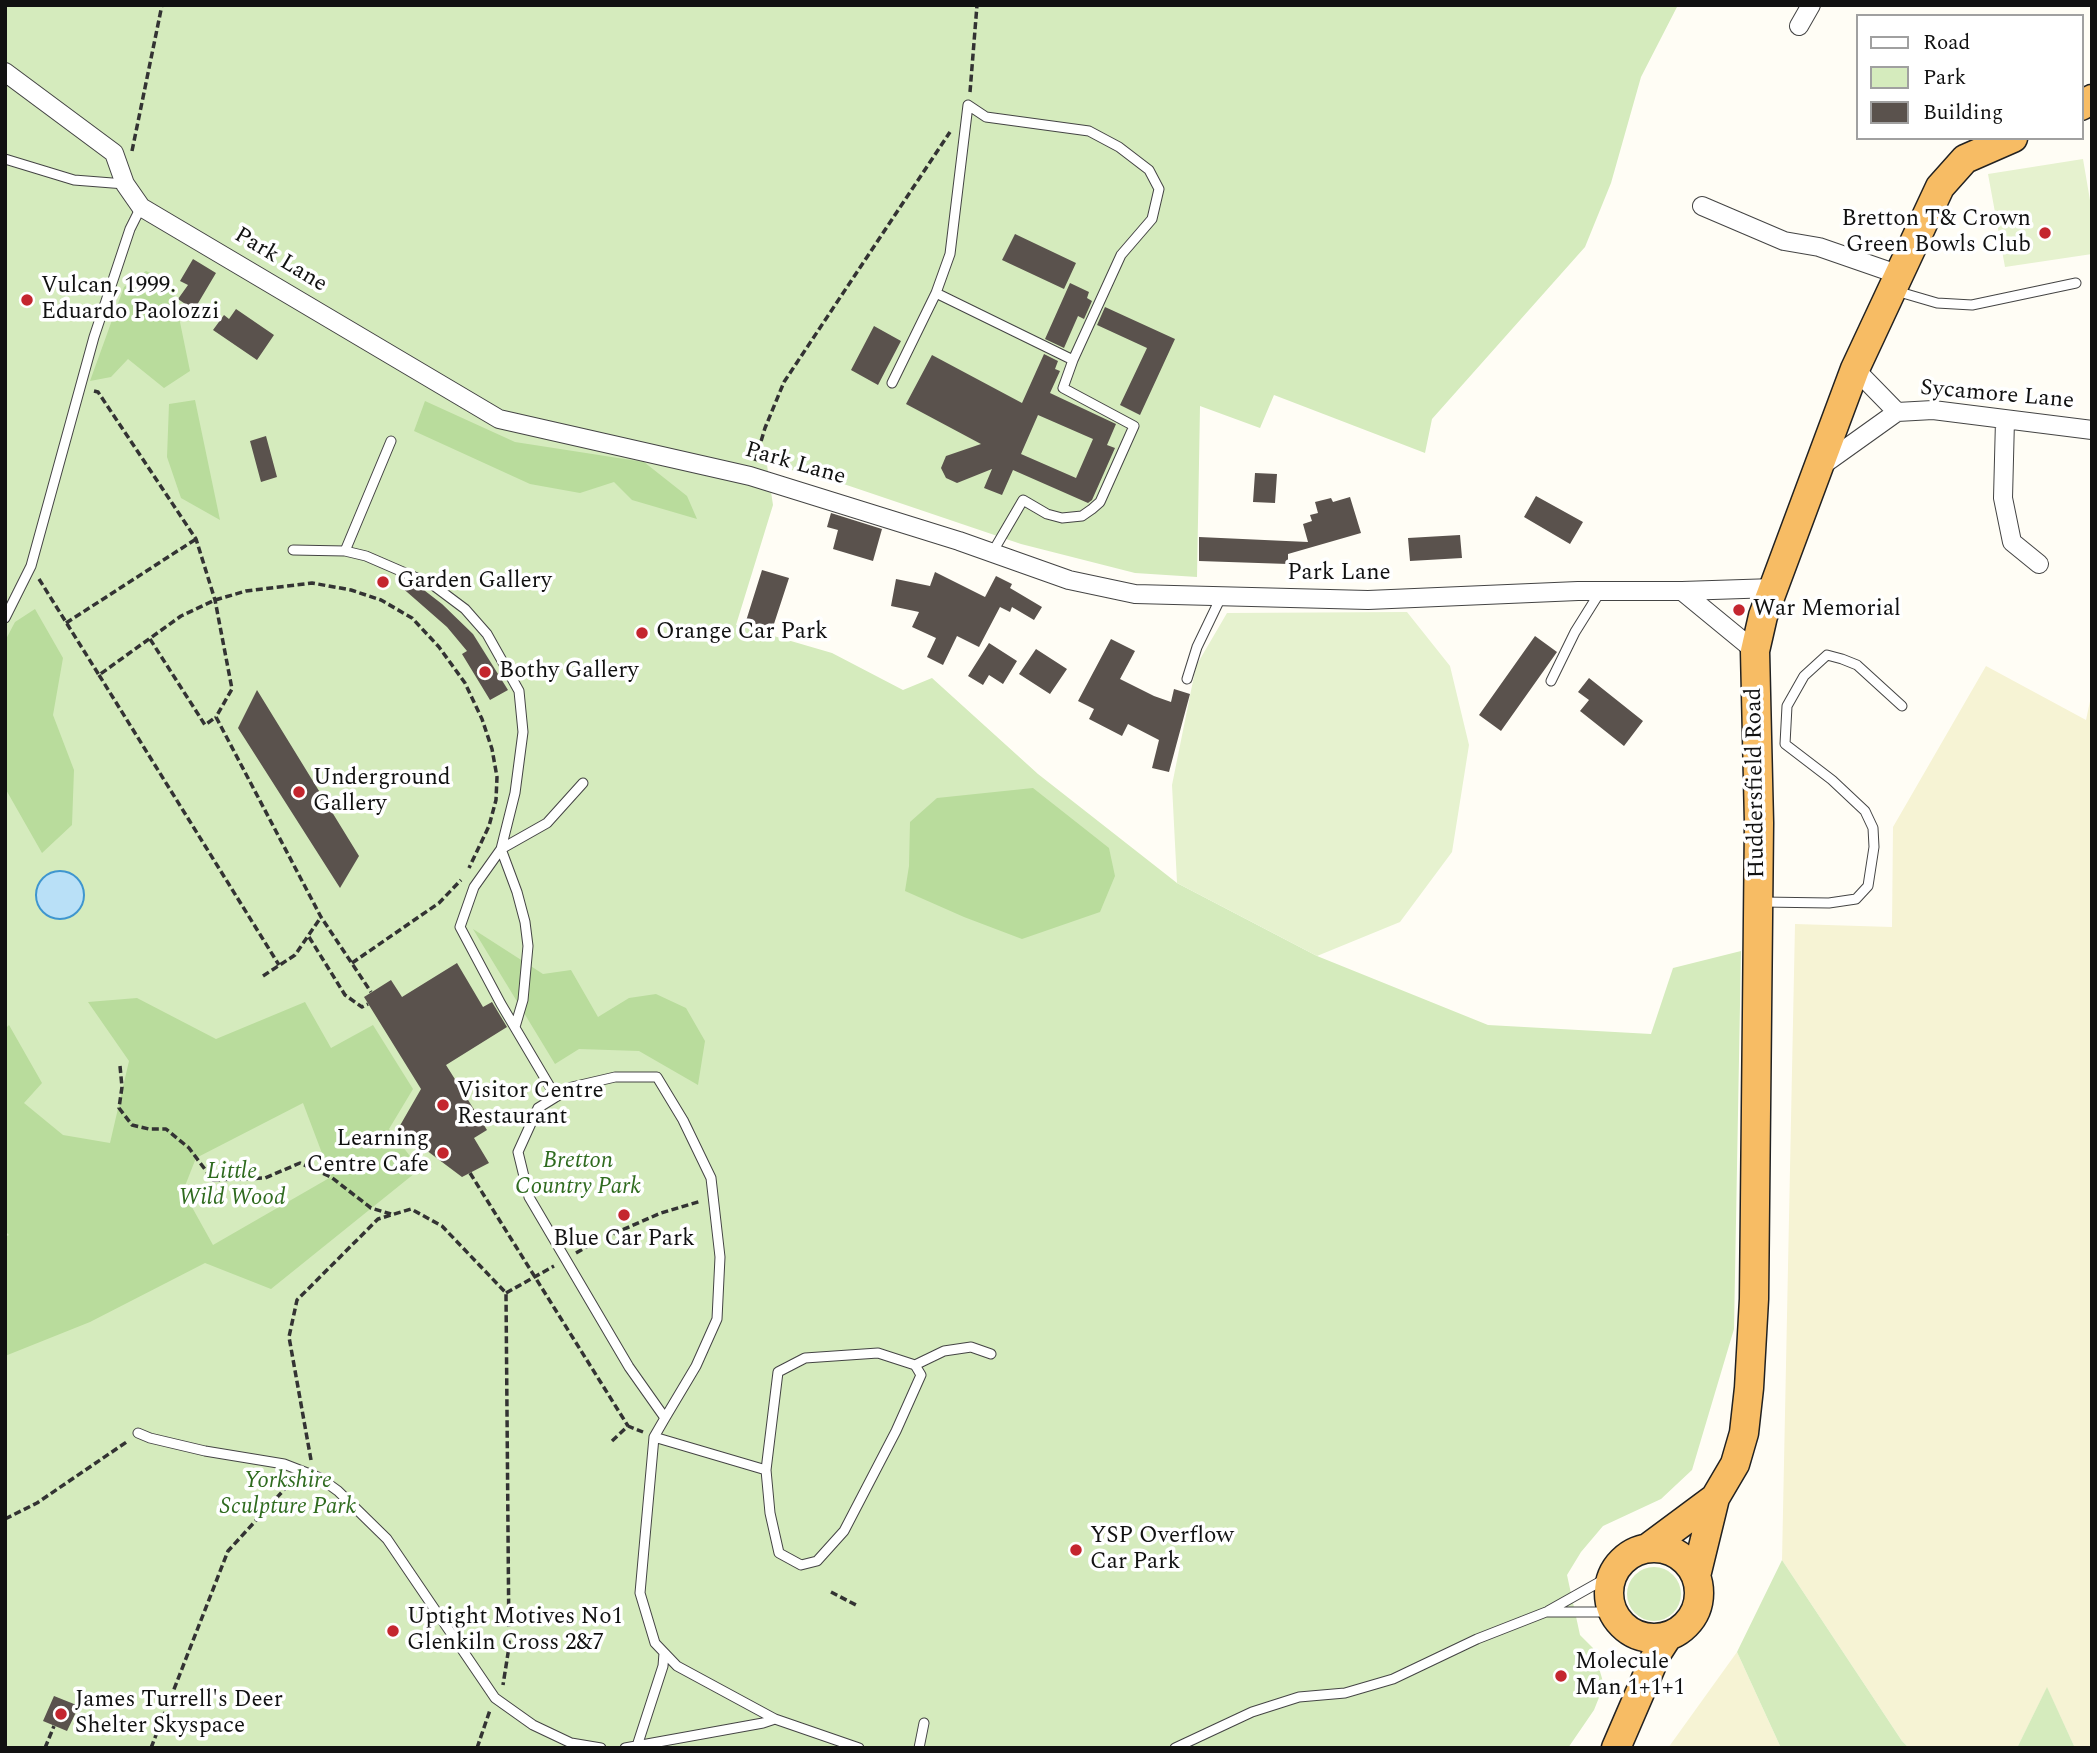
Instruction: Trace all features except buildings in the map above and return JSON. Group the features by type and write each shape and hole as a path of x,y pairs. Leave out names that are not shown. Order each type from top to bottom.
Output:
{"highway":[{"name":"Huddersfield Road","path":"1616,1748 1657,1653 1668,1636 1691,1619 1698,1605 1696,1576 1715,1498 1735,1464 1744,1433 1754,1299 1758,901 1755,651 1763,616 1855,369 1940,187 1967,154 2007,140"},
{"name":"Huddersfield Road","path":"1635,1700 1631,1658 1608,1595 1612,1576 1624,1558 1649,1547 1715,1498"},
{"path":"1649,1547 1664,1548 1678,1554 1689,1563 1696,1576"},
{"path":"1615,1616 1628,1630 1640,1636 1668,1636"}],"street":[{"path":"1799,26 1811,5"},
{"name":"Park Lane","path":"5,72 114,153 125,184 141,207 499,419 750,476 1069,580 1135,594 1368,600 1601,591 1682,592 1774,588"},
{"path":"1702,206 1784,241 1819,247 1894,282"},
{"name":"Sycamore Lane","path":"1855,369 1897,412"},
{"name":"Sycamore Lane","path":"1817,468 1897,412 1933,410 2092,430"},
{"path":"2005,420 2003,498 2012,542 2039,564"},
{"path":"1682,592 1755,651"}],"lane":[{"path":"892,383 936,293 950,254 968,105 986,117 1089,131 1119,147 1149,170 1159,189 1152,219 1121,256 1073,360 1063,388 1134,426 1100,502 1082,516 1062,518 1047,514 1023,500 992,553"},
{"path":"5,159 74,180 125,184"},
{"path":"5,618 31,566 80,385 130,229 141,207"},
{"path":"1894,282 1937,303 1972,304 2076,283"},
{"path":"936,293 1073,360"},
{"path":"345,551 391,441"},
{"path":"293,550 345,551 366,556 433,585 465,609 487,634 519,691 523,732 515,793 501,849 474,887 460,927 556,1097"},
{"path":"1551,681 1575,632 1601,591"},
{"path":"1187,679 1197,647 1221,597"},
{"path":"1758,901 1829,903 1856,899 1868,886 1874,847 1873,828 1865,811 1832,780 1785,744 1787,706 1804,677 1815,663 1827,655 1842,659 1857,665 1902,706"},
{"path":"501,849 547,823 583,783"},
{"path":"501,849 517,892 528,946 523,1000 515,1027"},
{"path":"665,1418 629,1367 528,1197 518,1152 538,1108 572,1087 615,1077 657,1077 683,1120 711,1178 720,1257 717,1319 696,1366 654,1437 640,1593 655,1643 677,1666 775,1719 859,1748"},
{"path":"915,1365 943,1351 971,1347 991,1354"},
{"path":"878,1353 915,1365 921,1375 897,1431 844,1531 817,1561 801,1565 779,1553 770,1513 766,1470 778,1372 805,1358 878,1353"},
{"path":"138,1433 205,1451 284,1464 320,1478 338,1491 387,1539 495,1698 533,1725 571,1742 601,1748"},
{"path":"654,1437 766,1470"},
{"path":"1175,1748 1252,1712 1299,1697 1345,1693 1393,1679 1477,1639 1546,1612 1612,1576"},
{"path":"1546,1612 1615,1616"},
{"path":"636,1746 663,1666 664,1653"},
{"path":"625,1748 775,1719"},
{"path":"919,1748 924,1723"}],"path":[{"path":"125,184 162,5"},
{"path":"750,476 765,428 784,382 968,105 977,5"},
{"path":"80,385 98,392 196,539 215,600 232,689 216,717 205,725 150,639"},
{"path":"66,623 196,539"},
{"path":"31,566 279,965"},
{"path":"99,675 181,616 215,600 246,591 312,583 351,590 381,600 412,618 439,647 465,683 482,719 492,749 497,777 496,800 489,826 465,876 439,904 352,963"},
{"path":"216,717 321,917 371,992"},
{"path":"262,976 295,955 321,917"},
{"path":"309,937 345,995 362,1007 369,1004"},
{"path":"120,1066 122,1087 119,1108 132,1125 166,1129 189,1148 213,1180 265,1178 300,1163 331,1177 371,1208 393,1215"},
{"path":"470,1173 628,1426 654,1437"},
{"path":"506,1293 599,1240 661,1213 713,1198"},
{"path":"151,1748 228,1551 311,1460 289,1337 297,1300 378,1219 411,1209 442,1226 506,1293 509,1647 504,1683 495,1698 477,1748"},
{"path":"612,1441 628,1426"},
{"path":"5,1519 37,1503 138,1433"},
{"path":"831,1592 856,1605"},
{"path":"46,1748 54,1726"}],"shaded area":[{"path":"1986,666 2086,720 2092,692 2092,1748 2075,1748 2047,1688 2017,1748 1909,1748 1782,1560 1795,924 1892,927 1893,827"},
{"path":"1737,1652 1781,1748 1668,1748"}],"green space":[{"name":"Bretton Country Park","path":"5,5 1678,5 1641,77 1611,183 1585,247 1432,419 1425,453 1274,395 1260,428 1200,406 1197,577 1135,573 1021,544 820,476 767,465 773,505 736,625 832,653 903,690 932,678 1038,774 1177,883 1317,956 1488,1025 1651,1034 1673,968 1741,951 1734,1329 1692,1470 1661,1499 1603,1526 1581,1552 1567,1575 1580,1635 1593,1648 1604,1685 1594,1710 1568,1748 5,1748"},
{"name":"Bretton T& Crown Green Bowls Club","path":"2083,159 2092,212 2092,254 2005,267 1988,174"},
{"path":"146,271 172,283 190,371 164,388 128,359 111,377 90,381 124,287"},
{"path":"195,400 220,520 181,498 167,457 169,404"},
{"path":"425,401 515,442 644,462 687,496 697,519 632,500 614,482 580,493 530,484 414,431"},
{"path":"35,609 63,658 53,715 74,770 72,825 42,853 5,788 5,641 15,622"},
{"path":"1407,612 1450,666 1469,745 1452,852 1400,922 1317,956 1177,883 1172,785 1196,666 1227,613"},
{"path":"1033,788 1109,848 1115,876 1100,912 1022,939 905,891 909,866 910,822 937,798"},
{"path":"473,929 543,974 571,970 598,1017 629,998 656,994 686,1008 705,1041 698,1085 639,1051 579,1049 555,1064"},
{"path":"137,998 216,1039 305,1002 331,1048 373,1025 413,1089 389,1129 420,1169 271,1289 205,1263 90,1322 5,1356 5,1237 9,1235 5,1231 5,1029 9,1025 42,1083 24,1103 63,1135 110,1143 129,1061 88,1002","holes":["303,1103 331,1177 213,1245 183,1191 196,1158"]},
{"path":"1782,1560 1909,1748 1781,1748 1737,1652"},
{"path":"1654,1567 1673,1575 1681,1594 1673,1613 1654,1621 1635,1613 1627,1594 1635,1575"},
{"path":"2047,1687 2075,1748 2017,1748"}],"water":[{"path":"60,871 77,878 84,895 77,912 60,919 43,912 36,895 43,878"}],"place":[{"name":"Bretton T& Crown Green Bowls Club","path":"2045,233"},
{"name":"Vulcan, 1999. Eduardo Paolozzi","path":"27,300"},
{"name":"Garden Gallery","path":"383,582"},
{"name":"War Memorial","path":"1739,610"},
{"name":"Orange Car Park","path":"642,633"},
{"name":"Bothy Gallery","path":"485,672"},
{"name":"Underground Gallery","path":"299,792"},
{"name":"Visitor Centre Restaurant","path":"443,1105"},
{"name":"Learning Centre Cafe","path":"443,1153"},
{"name":"Blue Car Park","path":"624,1215"},
{"name":"YSP Overflow Car Park","path":"1076,1550"},
{"name":"Uptight Motives No1 Glenkiln Cross 2&7","path":"393,1631"},
{"name":"Molecule Man 1+1+1","path":"1561,1676"},
{"name":"James Turrell's Deer Shelter Skyspace","path":"61,1714"}],"park label":[{"name":"Little Wild Wood","path":"232,1186"},
{"name":"Yorkshire Sculpture Park","path":"288,1495"}]}
